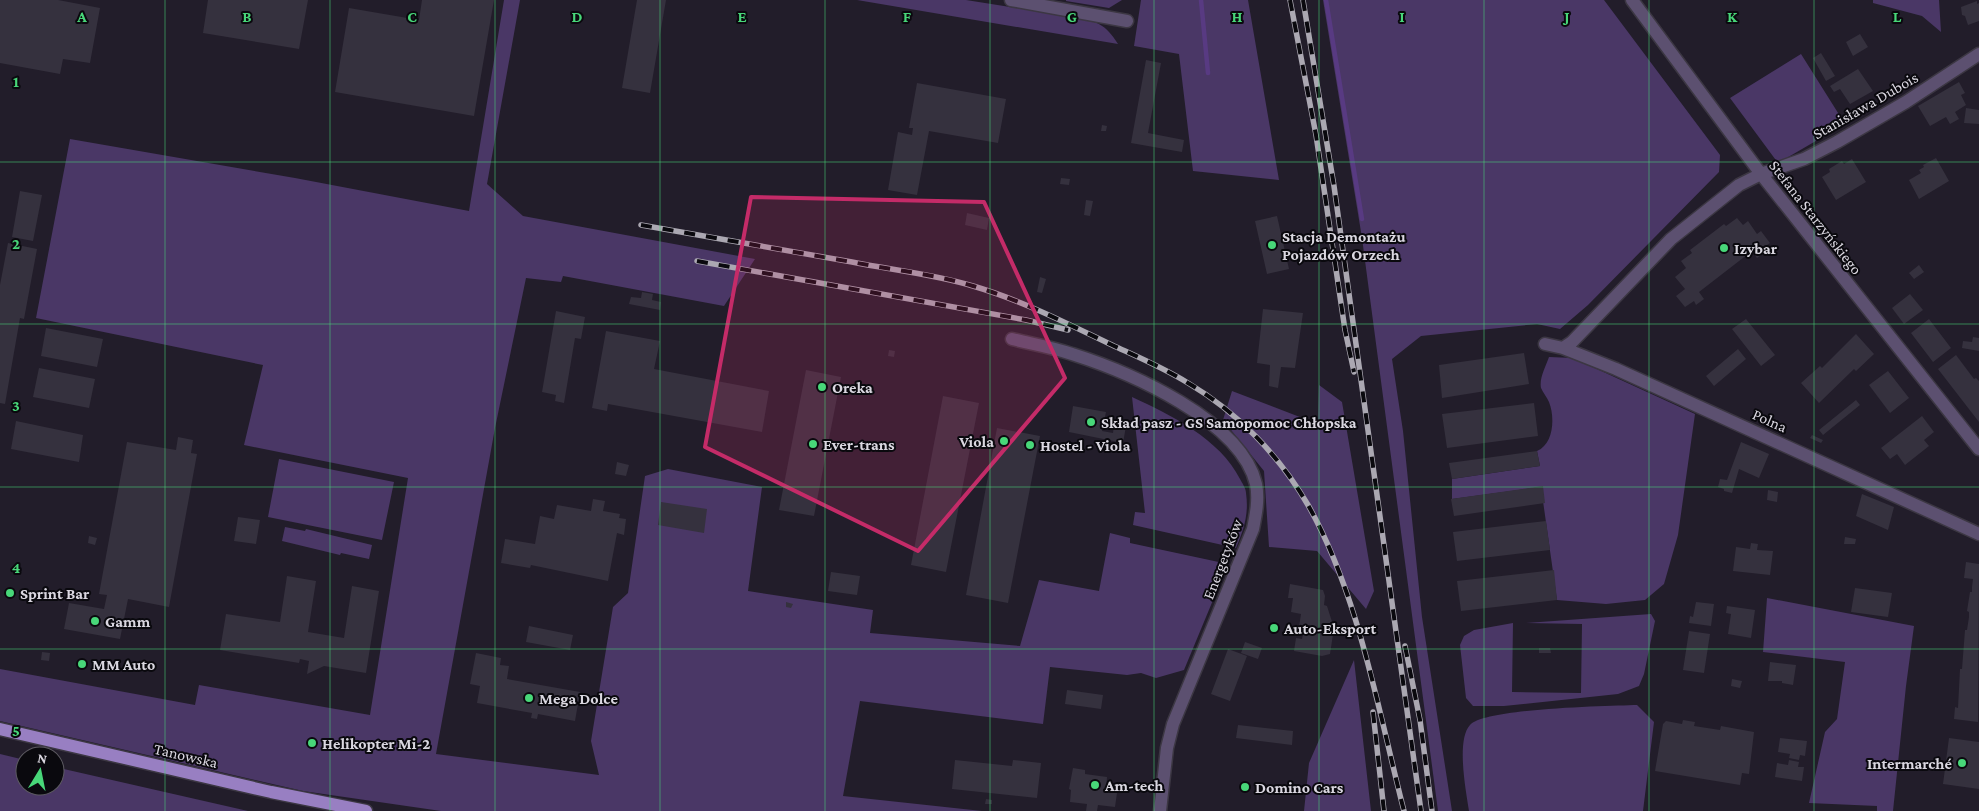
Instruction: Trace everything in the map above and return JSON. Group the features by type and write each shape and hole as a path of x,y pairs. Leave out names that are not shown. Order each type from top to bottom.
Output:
{"main road":[{"name":"Tanowska","path":"0,729 290,796 366,811"}],"street":[{"path":"1011,0 1127,21"},
{"name":"Stefana Starzyńskiego","path":"1632,0 1761,174 1979,449"},
{"name":"Stanisława Dubois","path":"1563,348 1572,342 1671,239 1739,184 1804,159 1837,142 1906,102 1979,54"},
{"name":"Energetyków","path":"1012,339 1070,353 1096,362 1191,409 1224,434 1237,447 1244,456 1254,480 1257,500 1253,529 1173,724 1166,756 1160,811"},
{"name":"Polna","path":"1545,344 1563,348 1616,369 1979,534"}],"highlighted area":[{"path":"751,197 984,202 1065,378 918,551 705,447"}],"shaded area":[{"path":"504,0 520,0 487,184 523,216 755,259 724,306 563,276 561,282 526,278 495,428 436,754 599,775 591,741 613,607 628,593 645,476 668,469 762,487 748,591 873,610 870,633 1020,646 1039,580 1099,591 1110,533 1130,538 1130,543 1228,564 1184,670 1156,678 1141,673 1127,675 1050,667 1043,724 860,701 843,796 982,811 441,811 303,791 0,721 0,669 195,705 199,685 370,715 408,478 244,445 263,365 36,318 70,139 295,178 469,211"},
{"path":"857,0 966,0 1074,17 1100,24 1118,44"},
{"path":"1066,0 1122,0 1109,8 1066,1"},
{"path":"1141,0 1248,0 1279,180 1193,171 1179,54 1134,46"},
{"path":"1323,0 1604,0 1720,155 1719,172 1588,305 1560,329 1537,324 1421,336 1392,359 1403,431 1422,617 1452,811 1438,811 1362,238"},
{"path":"1873,0 1939,0 1941,32 1922,16 1873,3"},
{"path":"1801,54 1845,124 1778,163 1730,98"},
{"path":"1549,357 1573,358 1695,414 1678,535 1664,584 1645,600 1606,604 1557,600 1541,487 1452,499 1452,479 1540,466 1537,451 1543,448 1552,429 1551,408 1541,388 1542,376"},
{"path":"1319,385 1342,402 1374,591 1366,609 1317,551 1269,547 1264,471 1223,420 1232,391 1318,424"},
{"path":"1132,397 1178,420 1193,430 1207,440 1231,465 1245,487 1247,501 1245,521 1236,548 1133,525 1135,512 1145,513"},
{"path":"279,459 394,482 382,540 268,517"},
{"path":"285,527 305,531 306,529 372,545 369,559 341,553 340,555 282,541"},
{"path":"1767,598 1914,626 1893,811 1877,811 1877,806 1809,803 1825,732 1837,719 1845,662 1763,652"},
{"path":"1651,614 1655,621 1644,674 1639,686 1618,694 1504,706 1473,706 1466,698 1460,645 1464,636 1474,630 1513,623 1512,692 1581,693 1582,624 1526,623"},
{"path":"1354,660 1371,811 1304,811 1309,763"},
{"path":"1637,705 1654,722 1643,811 1469,811 1464,779 1463,754 1466,732 1470,725 1480,719 1522,711"},
{"path":"0,754 15,758 15,796 65,796 65,769 248,811 0,811"}],"building":[{"path":"0,0 58,0 100,8 90,63 63,59 60,74 0,63"},
{"path":"208,0 308,0 299,49 203,33"},
{"path":"422,0 494,0 474,116 335,92 349,8 419,20"},
{"path":"637,0 666,0 650,93 622,88"},
{"path":"1977,1 1977,4 1979,3 1979,21 1968,25 1965,16 1962,15 1961,7"},
{"path":"1860,34 1868,47 1853,56 1846,42"},
{"path":"1821,53 1835,76 1826,81 1813,58"},
{"path":"1146,60 1161,63 1148,133 1184,140 1182,152 1131,143"},
{"path":"1858,69 1873,91 1850,104 1840,89 1834,92 1830,86"},
{"path":"1959,82 1965,93 1961,95 1966,105 1955,112 1959,119 1950,124 1946,117 1930,126 1918,106"},
{"path":"917,83 1006,99 998,143 929,131 917,195 888,190 898,132 912,135 913,128 909,128"},
{"path":"1966,108 1979,110 1979,124 1964,123"},
{"path":"1102,125 1107,126 1106,131 1101,131"},
{"path":"1936,158 1949,181 1919,199 1909,180 1921,173 1919,170 1924,167 1923,165"},
{"path":"1852,159 1866,182 1836,200 1822,177 1830,172 1829,169 1842,161 1844,164"},
{"path":"1061,178 1070,179 1069,185 1060,184"},
{"path":"20,191 42,195 33,241 12,237"},
{"path":"1086,200 1093,201 1090,216 1084,215"},
{"path":"967,213 989,218 987,230 965,225"},
{"name":"Stacja Demontażu Pojazdów Orzech","path":"1277,216 1289,269 1267,274 1255,221"},
{"path":"1737,218 1743,225 1748,221 1757,234 1761,231 1770,243 1761,249 1764,253 1757,258 1752,251 1699,292 1704,299 1696,305 1694,301 1685,307 1676,296 1685,289 1675,277 1686,268 1681,261 1692,253 1690,250 1724,224 1726,226"},
{"path":"8,243 37,249 24,319 20,318 5,404 0,403 0,285"},
{"path":"1919,265 1924,272 1914,279 1909,273"},
{"path":"1040,277 1046,279 1042,293 1037,292"},
{"path":"642,292 653,294 652,300 661,302 660,310 629,304 631,297 641,298"},
{"path":"1910,294 1923,310 1904,324 1892,308"},
{"path":"1263,309 1303,313 1295,368 1281,367 1278,388 1269,386 1270,365 1257,363"},
{"path":"556,311 585,317 581,339 575,338 564,403 555,401 556,395 542,392"},
{"path":"1746,319 1775,355 1761,366 1732,329"},
{"path":"1929,319 1951,348 1933,362 1911,333"},
{"path":"46,328 103,339 97,367 41,356"},
{"path":"606,331 660,341 654,369 769,391 762,432 608,404 607,411 592,408"},
{"path":"1856,334 1874,354 1856,371 1854,369 1819,403 1801,383 1820,366 1822,368"},
{"path":"1973,337 1979,338 1979,351 1962,348 1963,341 1972,342"},
{"path":"1738,349 1746,359 1714,386 1706,376"},
{"path":"889,350 895,351 894,357 888,356"},
{"path":"1524,353 1529,384 1442,398 1439,365"},
{"path":"1956,355 1974,379 1976,378 1979,381 1979,422 1938,369"},
{"path":"39,368 95,379 89,408 33,397"},
{"path":"806,370 841,377 814,516 779,510"},
{"path":"1888,371 1909,398 1890,413 1869,385"},
{"path":"943,396 979,403 946,572 911,565"},
{"path":"1856,400 1860,405 1823,435 1819,430"},
{"path":"1534,403 1538,436 1447,448 1442,414"},
{"path":"1073,406 1106,412 1102,431 1113,433 1114,424 1126,426 1123,443 1069,432"},
{"path":"1922,416 1934,432 1924,440 1929,446 1905,465 1897,454 1890,459 1881,448"},
{"path":"16,421 83,435 79,462 11,449"},
{"path":"997,428 1040,436 1008,603 966,595"},
{"path":"1812,435 1823,440 1821,443 1810,438"},
{"path":"178,437 193,440 191,453 197,454 169,607 128,599 120,639 64,629 69,603 104,609 107,595 99,594 127,442 176,450"},
{"path":"1741,442 1769,454 1759,478 1739,469 1732,493 1724,491 1724,489 1718,487 1720,479 1727,480"},
{"path":"1537,451 1540,466 1452,479 1449,463"},
{"path":"617,462 629,465 626,476 615,474"},
{"path":"1543,486 1545,503 1454,516 1451,499"},
{"path":"1768,490 1778,492 1777,502 1767,500"},
{"path":"1862,494 1894,507 1888,530 1856,516"},
{"path":"593,499 605,501 603,511 620,514 619,518 626,519 624,535 617,533 608,581 531,565 530,568 501,563 505,539 535,544 540,516 554,519 557,505 591,511"},
{"path":"661,502 707,509 704,533 658,525"},
{"path":"238,517 260,520 256,544 234,541"},
{"path":"1546,521 1550,550 1457,561 1453,532"},
{"path":"89,536 97,538 95,545 88,543"},
{"path":"1845,537 1856,539 1855,544 1844,544"},
{"path":"1751,543 1758,544 1757,550 1773,551 1770,575 1733,571 1736,547 1750,549"},
{"path":"1966,562 1979,564 1978,722 1954,719 1955,707 1958,708 1960,669 1962,669 1965,630 1967,630 1969,617 1969,612 1967,611 1973,579 1964,578"},
{"path":"1554,570 1557,600 1461,611 1457,581"},
{"path":"831,572 860,576 857,595 828,591"},
{"path":"287,576 316,581 308,632 344,638 352,586 379,591 366,673 324,666 307,674 309,661 300,659 299,663 220,650 226,614 280,622"},
{"path":"1290,584 1323,590 1325,596 1324,605 1327,606 1334,628 1330,654 1322,656 1294,651 1296,638 1302,639 1304,628 1299,627 1301,614 1291,612 1293,598 1288,598"},
{"path":"1855,588 1892,593 1888,617 1851,612"},
{"path":"786,602 793,604 791,608 786,607"},
{"path":"1696,602 1714,604 1711,626 1689,623 1690,616 1693,617"},
{"path":"1727,606 1755,610 1751,638 1728,634 1731,614 1726,613"},
{"path":"529,626 573,635 570,650 526,642"},
{"path":"1689,631 1710,634 1704,673 1683,670"},
{"path":"1245,642 1262,648 1258,659 1241,653"},
{"path":"1539,648 1550,648 1551,653 1539,653"},
{"path":"1228,649 1247,656 1230,701 1211,694"},
{"path":"42,652 50,653 49,661 41,660"},
{"name":"Mega Dolce","path":"476,653 501,658 500,665 509,666 507,679 580,692 575,721 538,714 537,719 531,718 532,713 477,703 480,686 470,684"},
{"path":"1770,662 1796,665 1793,685 1782,683 1782,681 1768,681"},
{"path":"1732,679 1742,681 1740,688 1731,686"},
{"path":"1067,690 1103,695 1101,709 1065,704"},
{"path":"1683,720 1695,722 1694,726 1720,730 1721,726 1754,732 1749,774 1742,773 1740,785 1655,771 1663,724 1666,721 1682,724"},
{"path":"1238,725 1293,731 1292,745 1236,738"},
{"path":"1780,738 1807,741 1805,756 1800,755 1799,760 1789,758 1790,754 1778,752"},
{"name":"Intermarché","path":"1949,738 1979,742 1979,789 1943,784"},
{"path":"955,760 1012,766 1013,760 1041,763 1037,798 952,789"},
{"path":"1789,760 1799,762 1798,767 1804,767 1802,781 1775,777 1777,763 1788,765"},
{"path":"1073,768 1085,770 1085,774 1107,777 1106,791 1117,793 1115,807 1098,805 1097,811 1086,811 1087,804 1070,802 1071,790 1069,789"},
{"path":"986,799 992,800 992,804 985,804"}],"waterway":[{"path":"1201,0 1208,73"},
{"path":"1326,0 1362,219"}],"railway":[{"path":"1290,0 1316,135 1345,330 1354,372"},
{"path":"1303,0 1334,186 1421,811"},
{"path":"641,225 928,275 973,286 1043,312 1170,372 1223,407 1256,436 1284,469 1308,505 1326,540 1354,615 1376,694 1404,811"},
{"path":"697,261 1026,320 1068,330"},
{"path":"1405,646 1420,720 1432,811"},
{"path":"1373,712 1384,811"}],"place":[{"name":"Stacja Demontażu Pojazdów Orzech","path":"1272,245"},
{"name":"Izybar","path":"1724,248"},
{"name":"Oreka","path":"822,387"},
{"name":"Skład pasz - GS Samopomoc Chłopska","path":"1091,422"},
{"name":"Viola","path":"1004,441"},
{"name":"Ever-trans","path":"813,444"},
{"name":"Hostel - Viola","path":"1030,445"},
{"name":"Sprint Bar","path":"10,593"},
{"name":"Gamm","path":"95,621"},
{"name":"Auto-Eksport","path":"1274,628"},
{"name":"MM Auto","path":"82,664"},
{"name":"Mega Dolce","path":"529,698"},
{"name":"Helikopter Mi-2","path":"312,743"},
{"name":"Intermarché","path":"1962,763"},
{"name":"Am-tech","path":"1095,785"},
{"name":"Domino Cars","path":"1245,787"}]}
